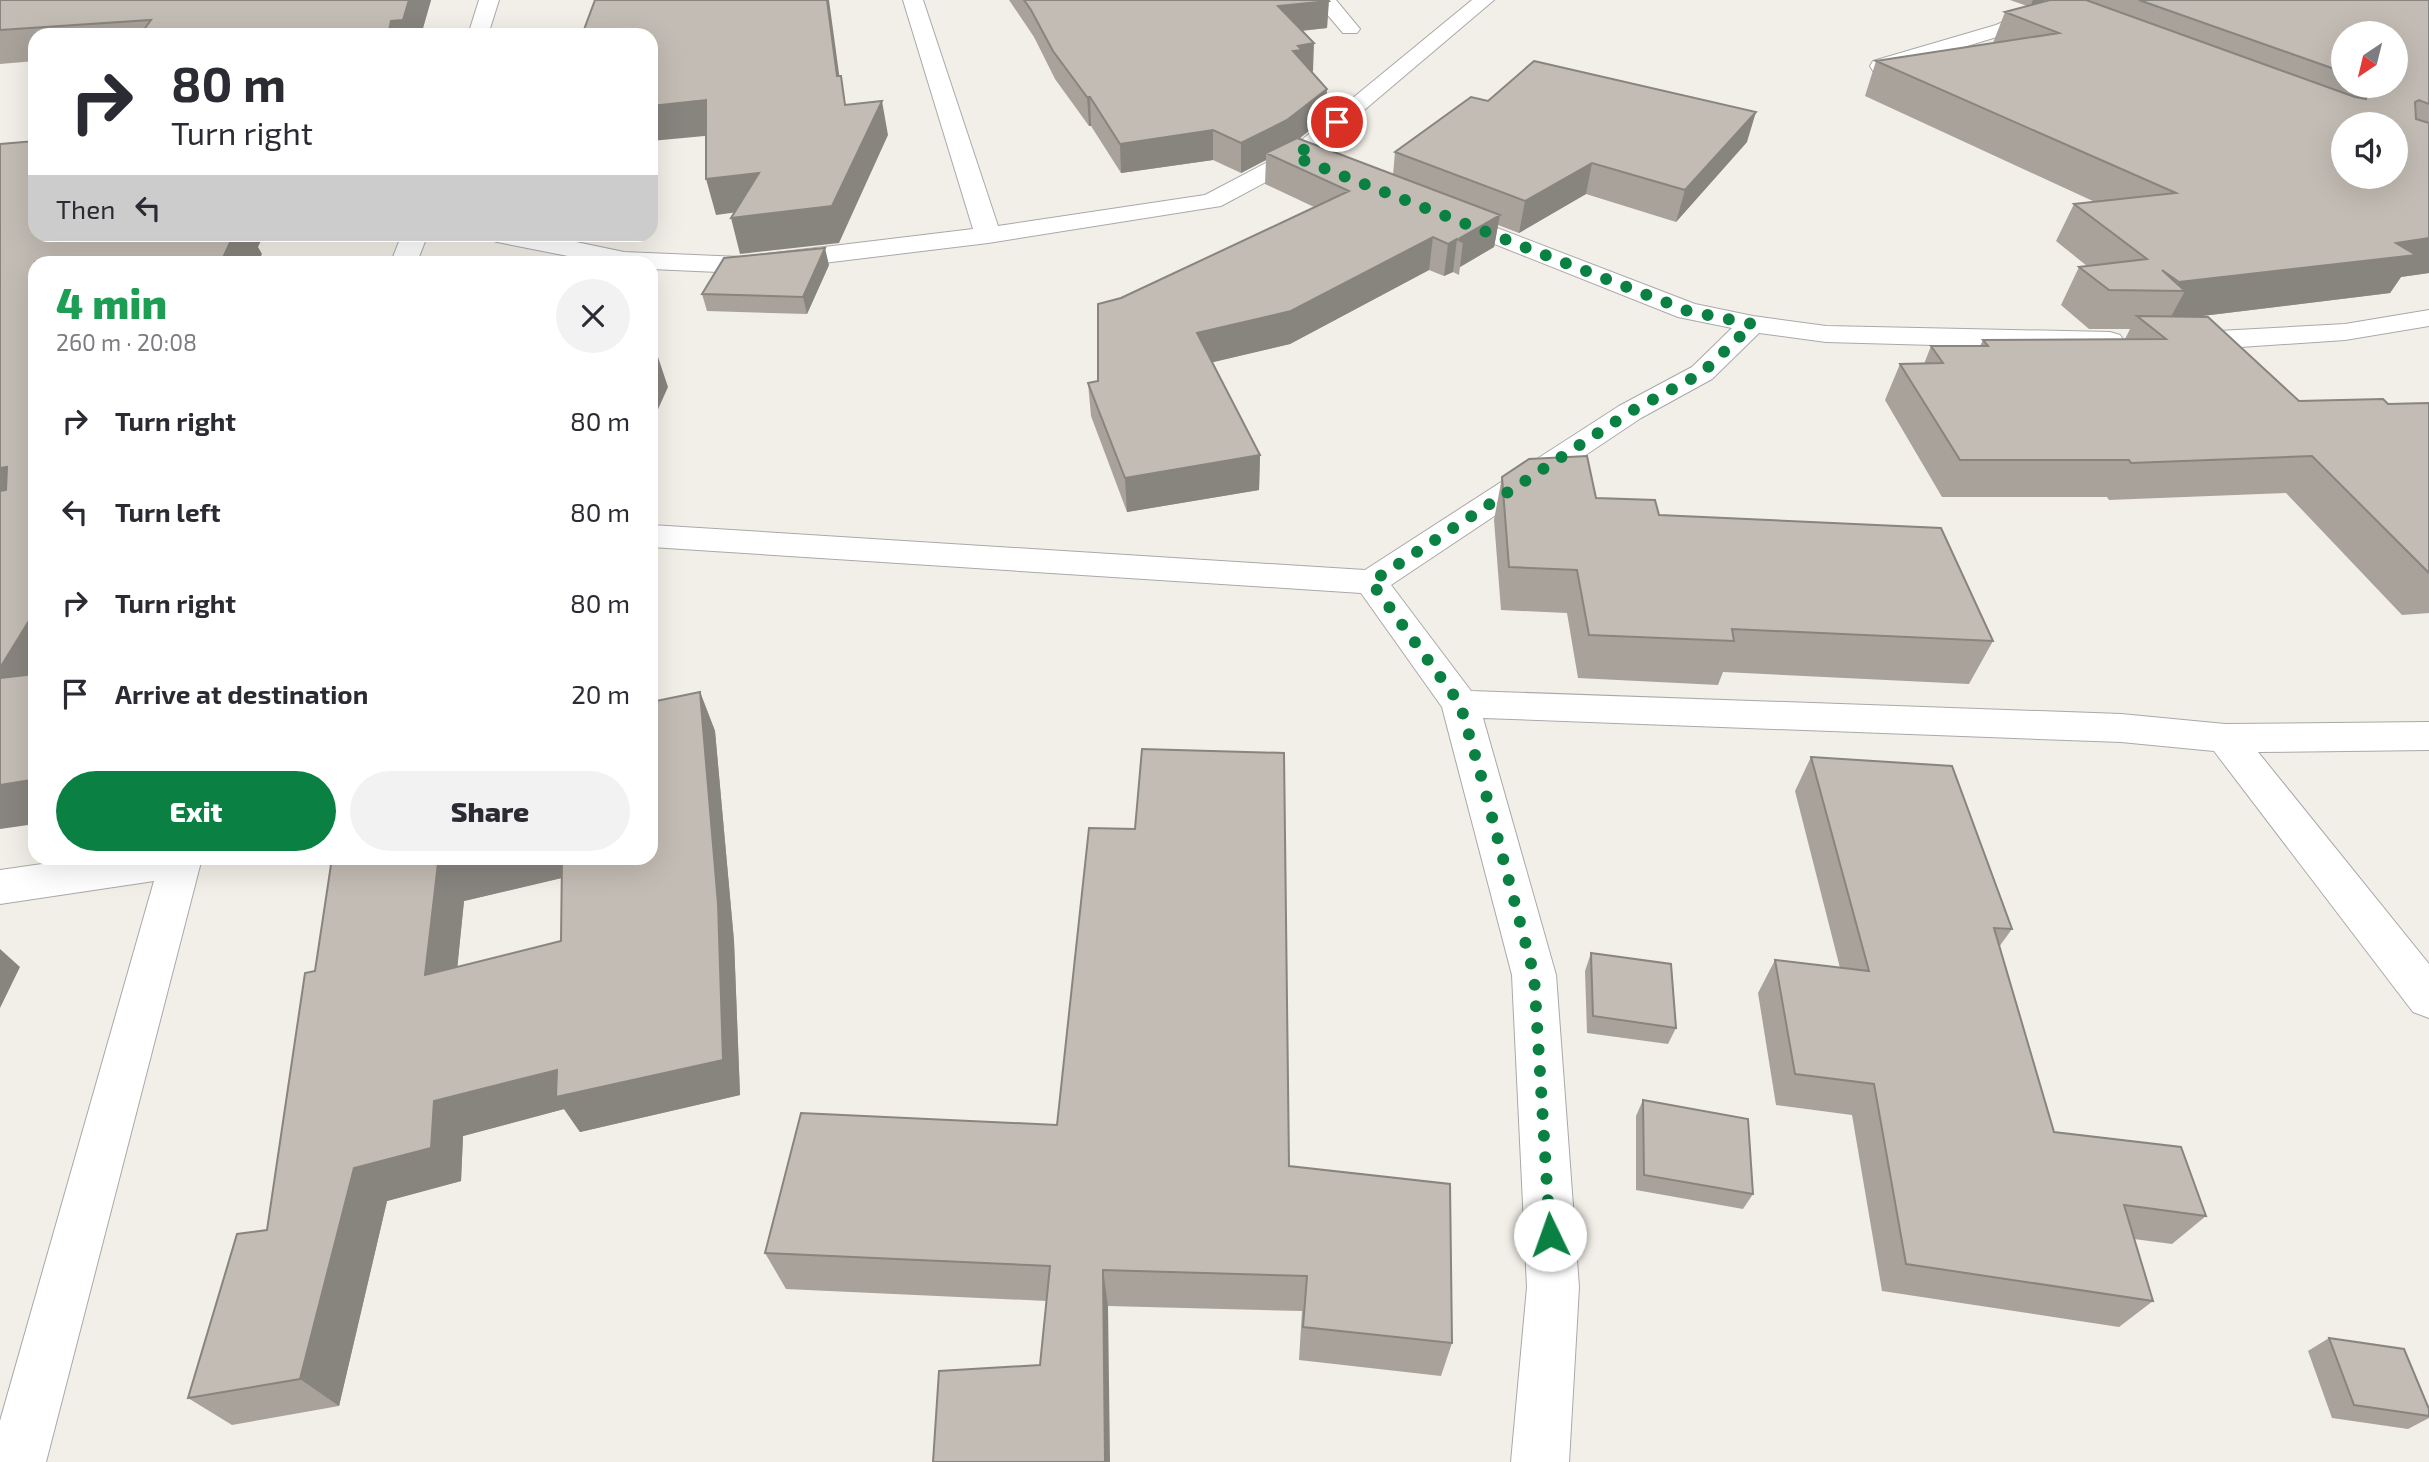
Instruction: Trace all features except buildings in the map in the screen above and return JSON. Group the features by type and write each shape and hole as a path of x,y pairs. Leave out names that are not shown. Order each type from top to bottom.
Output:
{"street":[{"path":"480,28 489,0"},
{"path":"913,0 988,235"},
{"path":"1325,0 1350,29"},
{"path":"658,261 741,265 988,235 1212,201 1308,162 1484,0"},
{"path":"1881,66 2003,29 2039,11 2067,10"},
{"path":"1422,206 1688,311 1753,324 1826,334 2144,341 2345,332 2429,318"},
{"path":"536,242 604,256"},
{"path":"658,536 1371,582 1630,412 1702,373 1753,324"},
{"path":"1371,582 1460,704 1534,975 1553,1287 1540,1462"},
{"path":"1460,704 2121,727 2225,738 2429,736"},
{"path":"2225,738 2429,998"},
{"path":"0,887 142,865"},
{"path":"16,1462 179,865"}],"route":[{"path":"1337,122 1295,157 1688,311 1753,324 1702,373 1630,412 1371,582 1460,704 1480,772 1534,975 1550,1235"}]}
